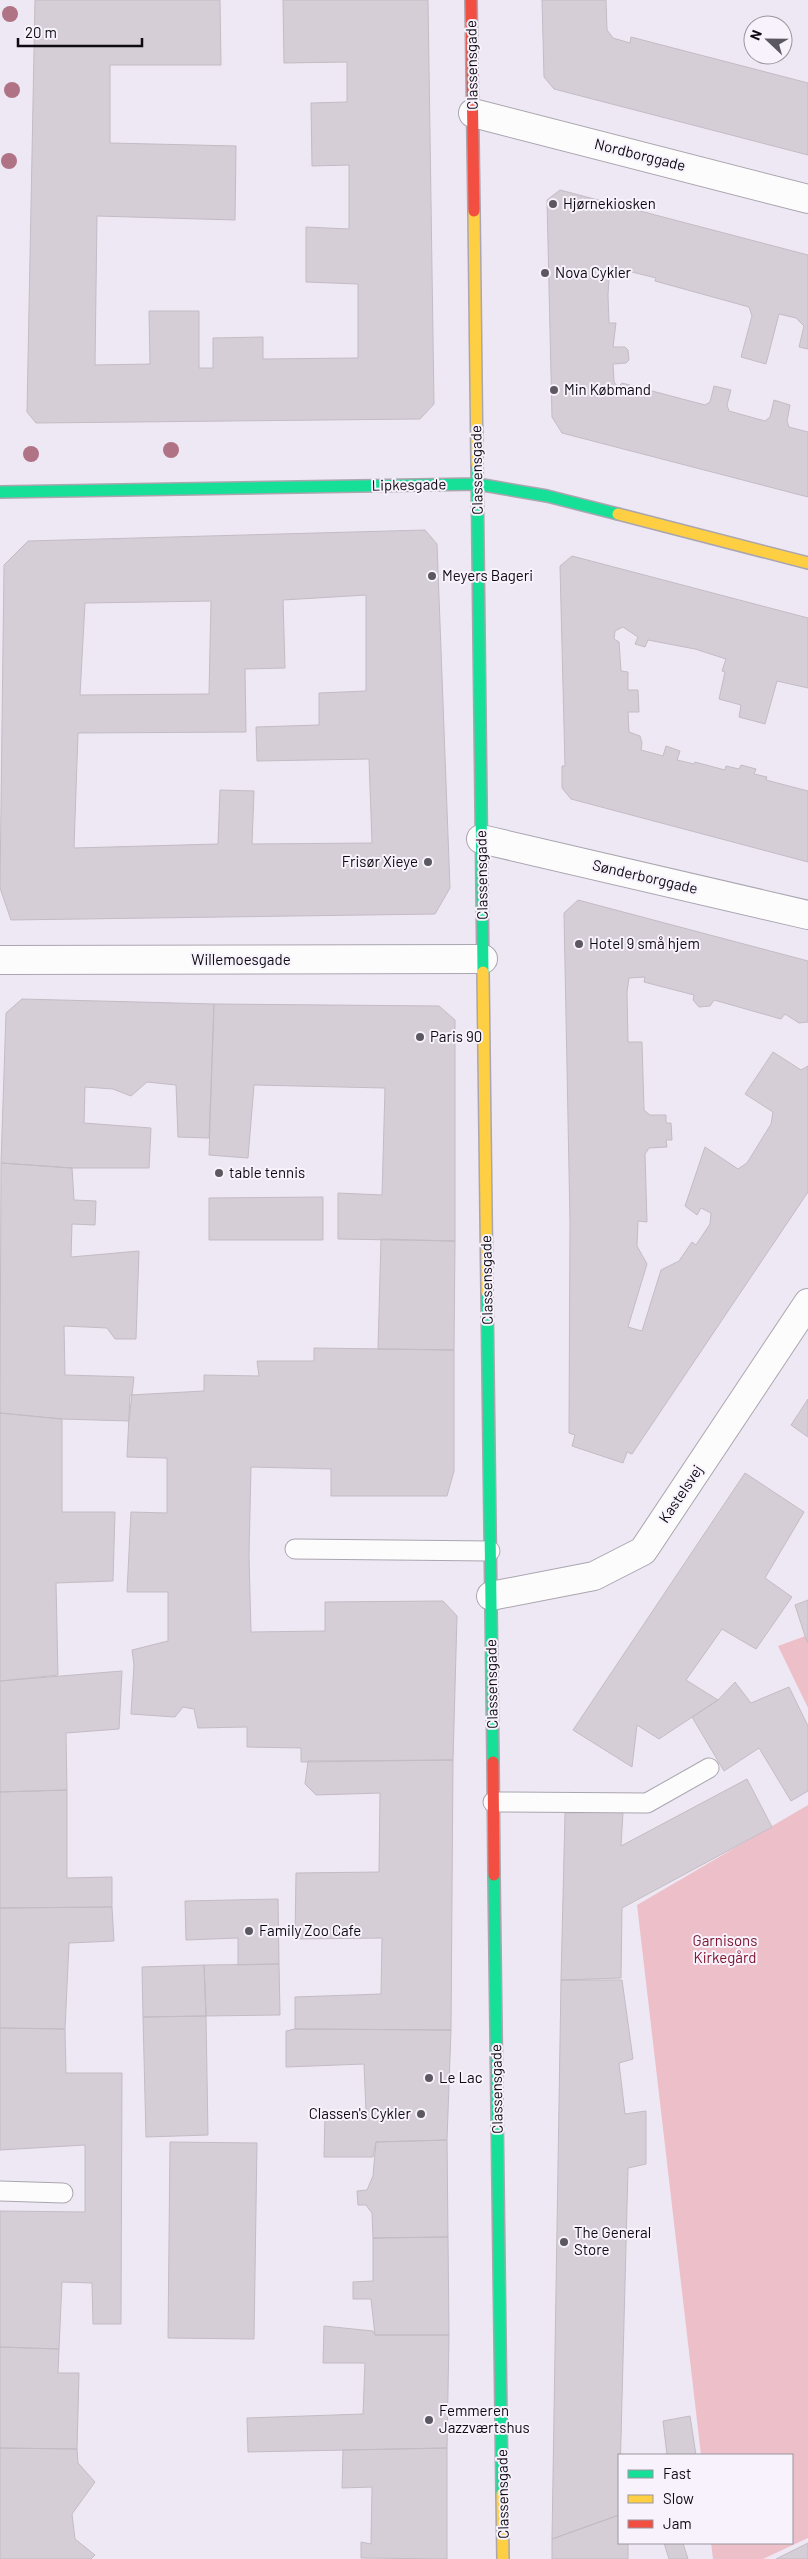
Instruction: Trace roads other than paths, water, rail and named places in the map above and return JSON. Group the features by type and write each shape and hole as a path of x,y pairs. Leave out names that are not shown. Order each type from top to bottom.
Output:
{"street":[{"name":"Classensgade","path":"471,0 503,2559"},
{"name":"Nordborggade","path":"472,113 808,199"},
{"name":"Lipkesgade","path":"0,492 477,484 547,496 808,563"},
{"name":"Sønderborggade","path":"481,839 808,915"},
{"name":"Willemoesgade","path":"0,960 483,959"},
{"name":"Kastelsvej","path":"491,1596 594,1576 643,1551 808,1303"}],"lane":[{"path":"295,1548 490,1551"},
{"path":"493,1802 647,1803 709,1768"},
{"path":"0,2191 63,2193"}],"place":[{"name":"Hjørnekiosken","path":"553,204"},
{"name":"Nova Cykler","path":"545,273"},
{"name":"Min Købmand","path":"554,390"},
{"name":"Meyers Bageri","path":"432,576"},
{"name":"Frisør Xieye","path":"428,862"},
{"name":"Hotel 9 små hjem","path":"579,944"},
{"name":"Paris 90","path":"420,1037"},
{"name":"table tennis","path":"219,1173"},
{"name":"Family Zoo Cafe","path":"249,1931"},
{"name":"Le Lac","path":"429,2078"},
{"name":"Classen's Cykler","path":"421,2114"},
{"name":"The General Store","path":"564,2242"},
{"name":"Femmeren Jazzværtshus","path":"429,2420"}],"park label":[{"name":"Garnisons Kirkegård","path":"725,1950"}]}
